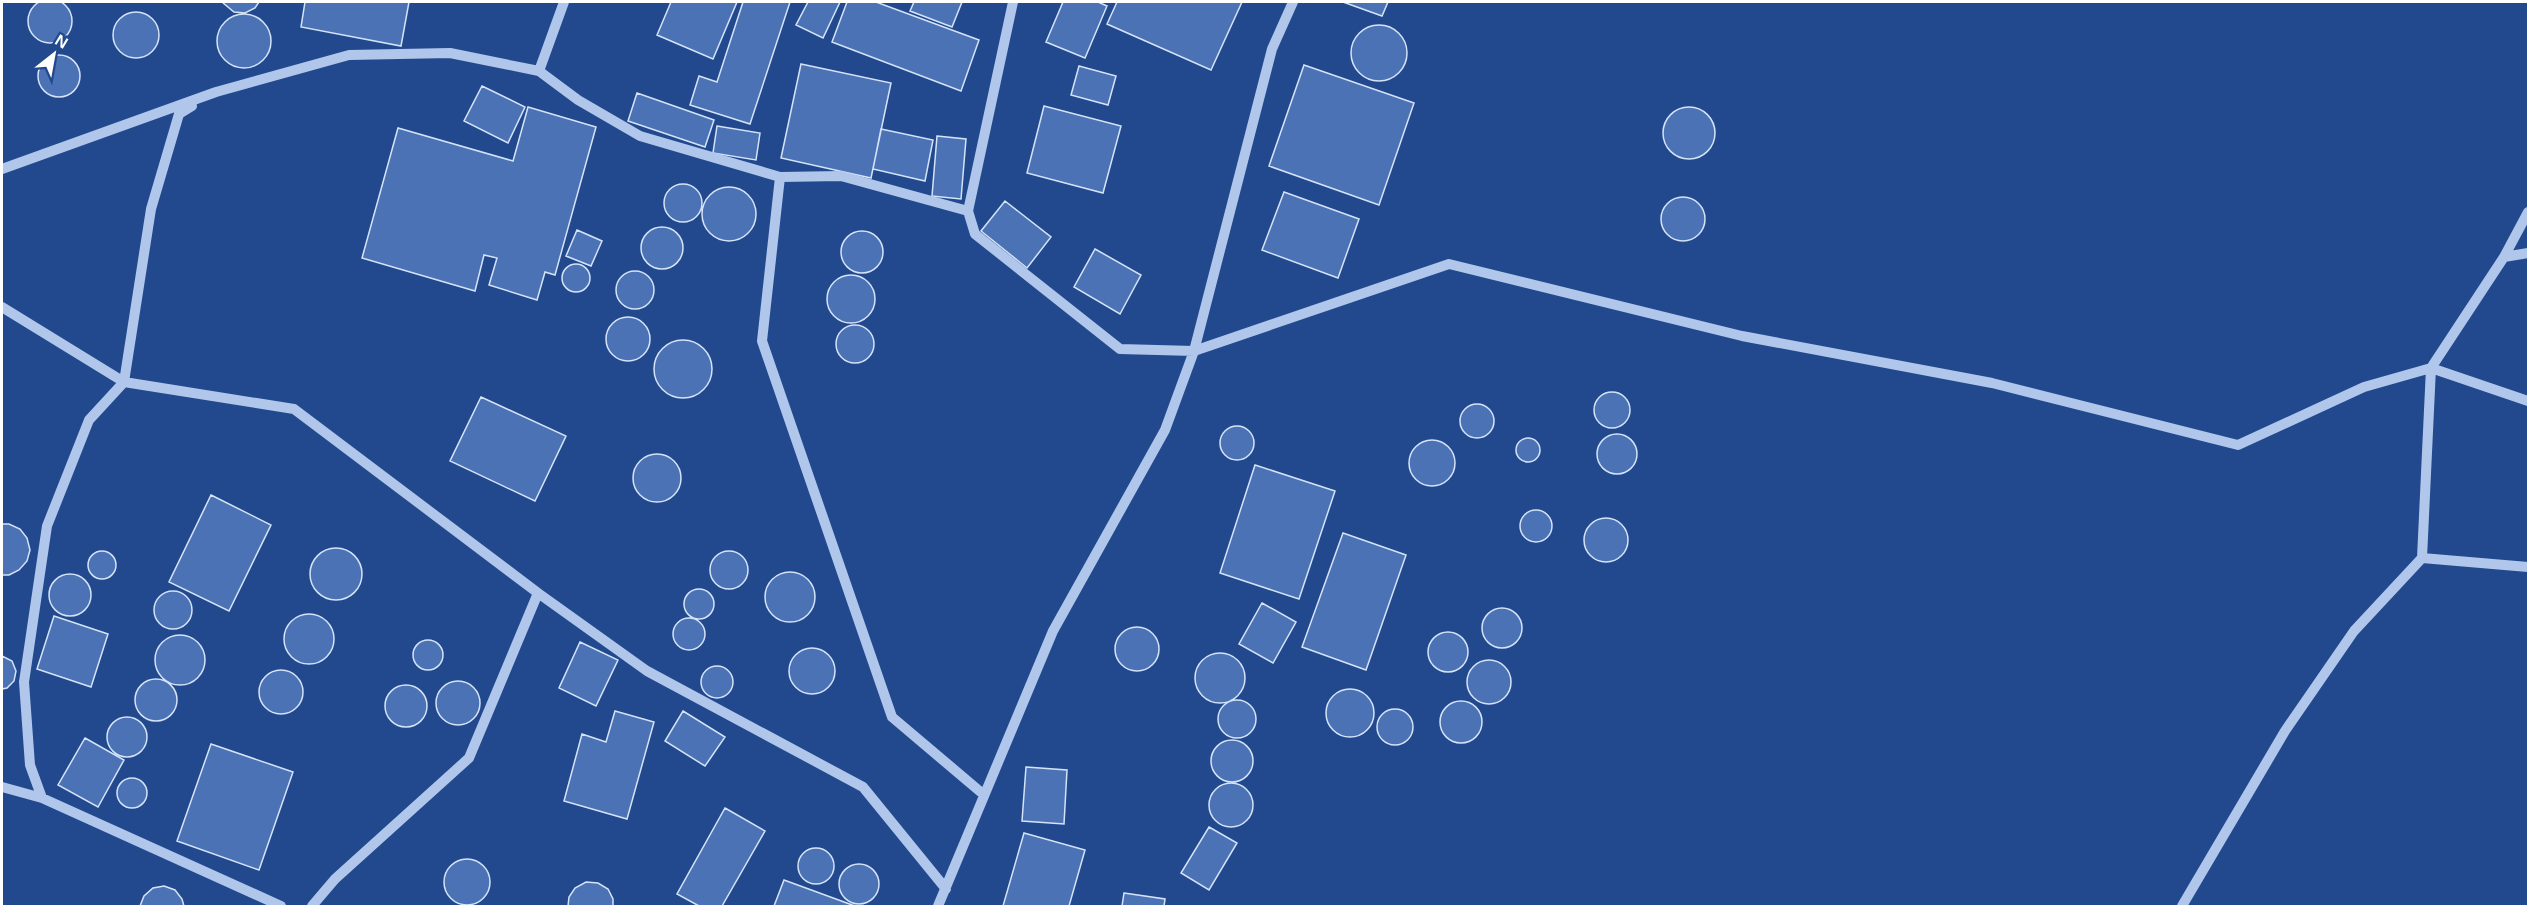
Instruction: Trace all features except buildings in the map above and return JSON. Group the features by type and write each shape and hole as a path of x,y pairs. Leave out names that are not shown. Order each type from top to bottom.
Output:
{"street":[{"path":"539,71 564,2"},
{"path":"1013,2 968,211 975,234 1120,349 1194,351 1449,264 1742,336 1992,383 2238,445 2364,387 2431,368 2529,400"},
{"path":"938,906 983,794 1053,632 1165,430 1194,351 1272,49 1293,2"},
{"path":"2,169 216,92 349,55 450,53 539,71 578,100 640,136 780,177 841,177 968,211"},
{"path":"42,798 30,765 24,682 47,526 89,420 124,382 151,209 179,114 216,92"},
{"path":"780,177 762,341 892,717 983,794"},
{"path":"2182,906 2285,731 2354,631 2422,558 2431,368 2504,257 2529,212"},
{"path":"2504,257 2529,253"},
{"path":"2,307 124,382 294,409 538,593 647,671 863,787 946,889"},
{"path":"2422,558 2529,567"},
{"path":"312,906 336,879 469,758 538,593"},
{"path":"2,787 42,798 280,906"}]}
